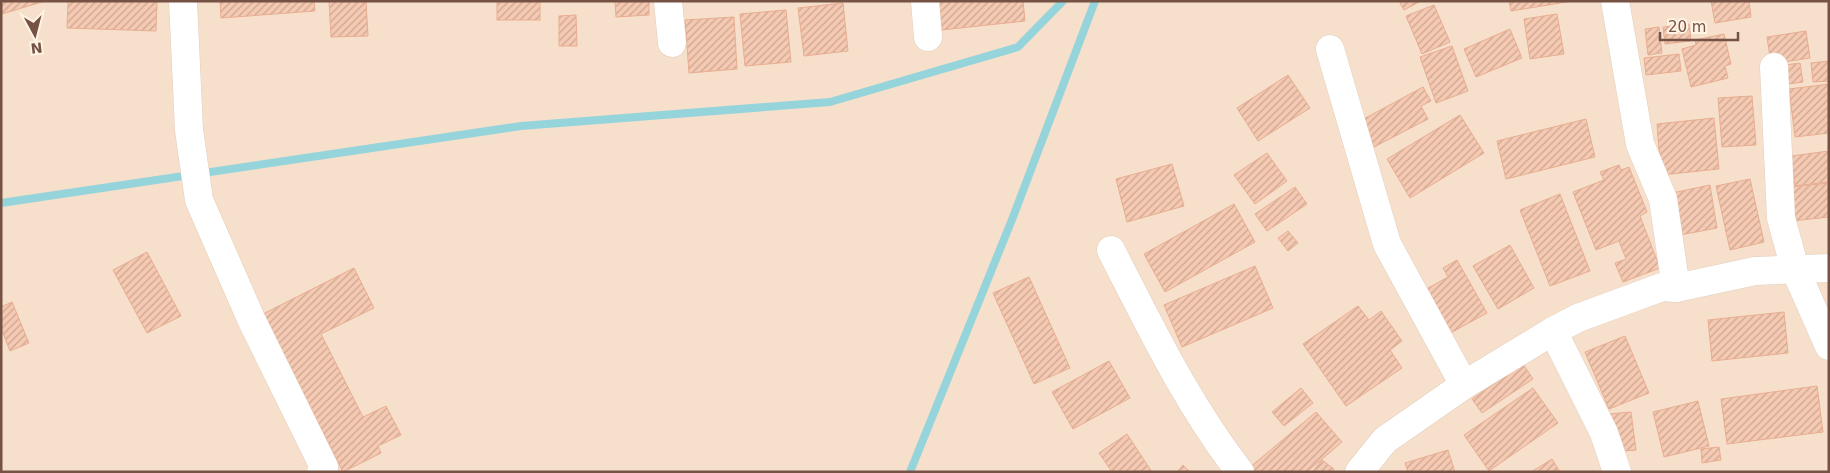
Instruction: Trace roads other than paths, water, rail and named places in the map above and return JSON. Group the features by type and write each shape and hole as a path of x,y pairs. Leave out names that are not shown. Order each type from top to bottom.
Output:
{"street":[{"path":"183,1 189,130 198,200 252,321 324,467 321,472"},
{"path":"668,1 672,42"},
{"path":"925,1 928,37"},
{"path":"1615,1 1640,144 1663,198 1676,288"},
{"path":"1330,48 1387,244 1464,385"},
{"path":"1774,67 1781,218 1795,269 1829,346"},
{"path":"1111,250 1172,369 1240,472"},
{"path":"1358,472 1385,440 1464,385 1578,318 1662,287 1676,288 1755,271 1829,268"},
{"path":"1553,331 1604,433 1617,472"}],"waterway":[{"path":"1,203 521,126 830,102 1018,47 1063,1"},
{"path":"910,472 1013,217 1095,1"}]}
